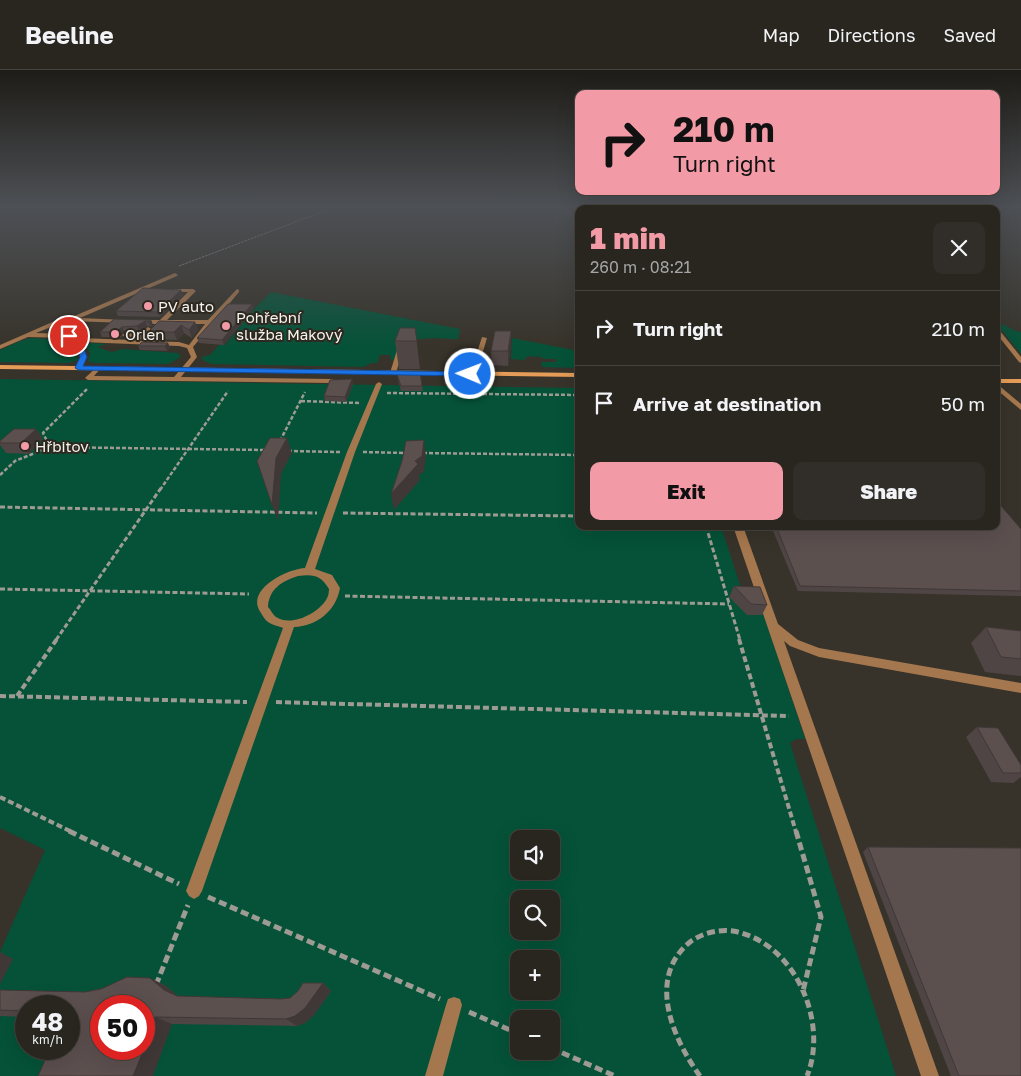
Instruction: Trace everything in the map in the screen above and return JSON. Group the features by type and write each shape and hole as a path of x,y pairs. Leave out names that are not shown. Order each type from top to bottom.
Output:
{"main road":[{"path":"0,367 575,375"},
{"path":"1000,383 1021,381"}],"lane":[{"path":"0,347 51,324 70,319 175,275"},
{"path":"152,290 193,291 162,322"},
{"path":"190,347 237,291"},
{"path":"70,319 117,322 210,322"},
{"path":"133,343 148,328"},
{"path":"1000,333 1021,361"},
{"path":"26,335 69,336 104,334"},
{"path":"125,335 141,335"},
{"path":"69,336 78,340 179,344 190,347"},
{"path":"476,365 484,338"},
{"path":"78,340 83,357 79,368"},
{"path":"176,379 194,357 190,347"},
{"path":"393,373 400,350"},
{"path":"470,356 470,374"},
{"path":"98,368 88,378 332,381"},
{"path":"309,572 351,452 379,384"},
{"path":"1000,387 1021,408"},
{"path":"739,530 930,1076"},
{"path":"309,572 318,573 329,579 333,585 334,596 326,608 318,615 301,622 290,623 279,622 267,615 263,608 265,595 273,584 283,577 309,572"},
{"path":"194,891 290,623"},
{"path":"773,627 794,643 819,652 1021,688"},
{"path":"434,1076 454,1005"}],"path":[{"path":"178,266 210,254"},
{"path":"50,447 43,433 88,388"},
{"path":"16,697 228,390 219,390"},
{"path":"280,442 306,392 296,391"},
{"path":"374,393 575,395"},
{"path":"301,401 370,403"},
{"path":"0,475 15,461 50,447 276,450"},
{"path":"285,451 410,453"},
{"path":"420,453 575,454"},
{"path":"0,507 575,516"},
{"path":"707,530 821,918 803,991"},
{"path":"0,589 265,595"},
{"path":"334,596 729,604"},
{"path":"0,696 804,717"},
{"path":"0,797 194,891 510,1030"},
{"path":"156,986 194,891"},
{"path":"700,1076 682,1050 670,1021 668,1006 669,980 678,956 692,940 701,935 722,930 755,939 778,956 803,991 812,1018 814,1032 812,1060 807,1076"},
{"path":"560,1052 615,1076"}],"green space":[{"path":"271,292 460,329 458,339 429,338 411,341 404,345 393,361 390,358 391,355 380,355 377,363 363,367 212,364 202,360 202,357 210,355 219,345 225,345 255,308"},
{"path":"1000,324 1021,332 1021,354 1000,328"},
{"path":"31,338 68,340 78,360 69,363 0,362 0,350"},
{"path":"512,338 575,350 575,368 542,367 541,362 556,362 556,359 545,359 537,356 528,356 524,360 511,359"},
{"path":"90,343 107,344 97,347 112,352 122,349 178,353 181,357 168,364 93,363 88,361 90,354 87,348 84,347"},
{"path":"0,379 575,388 575,530 722,530 742,591 758,598 805,739 796,739 790,743 896,1076 0,1076 0,952 45,850 0,828"}],"building":[{"name":"PV auto","path":"143,288 181,290 158,312 116,311"},
{"name":"Pohřební služba Makový","path":"228,304 252,304 222,340 197,338"},
{"path":"114,319 151,320 137,326 122,327 118,330 120,332 100,332"},
{"path":"159,321 195,322 189,330 181,325 174,332 148,332"},
{"path":"400,328 415,328 417,341 395,341"},
{"path":"495,331 511,331 508,351 491,351"},
{"path":"142,342 168,343 165,346 138,346"},
{"path":"396,371 420,372 422,386 401,386"},
{"path":"352,379 345,397 324,396 330,380"},
{"path":"14,429 36,429 21,443 0,443"},
{"path":"270,438 287,438 276,458 272,505 257,461"},
{"path":"424,440 422,456 415,461 418,464 391,494 402,461 406,441"},
{"path":"1000,505 1021,529 1021,591 800,586 778,530 1000,530"},
{"path":"734,586 760,587 767,605 751,604"},
{"path":"986,627 1021,631 1021,659 1001,657"},
{"path":"977,727 998,728 1021,765 1021,773 1003,773"},
{"path":"868,847 1021,848 1021,1076 959,1076"},
{"path":"127,977 150,978 164,990 177,996 281,999 290,998 303,983 323,983 305,1008 295,1016 286,1019 155,1017 155,995 90,995 90,1060 140,1060 133,1076 38,1076 45,1060 80,1060 80,995 15,995 15,1011 0,1010 0,990 85,992 101,989"}],"place":[{"name":"PV auto","path":"148,306"},
{"name":"Pohřební služba Makový","path":"226,326"},
{"name":"Orlen","path":"115,334"},
{"name":"Hřbitov","path":"25,446"}],"route":[{"path":"69,336 78,340 83,357 79,368 470,374"}]}
